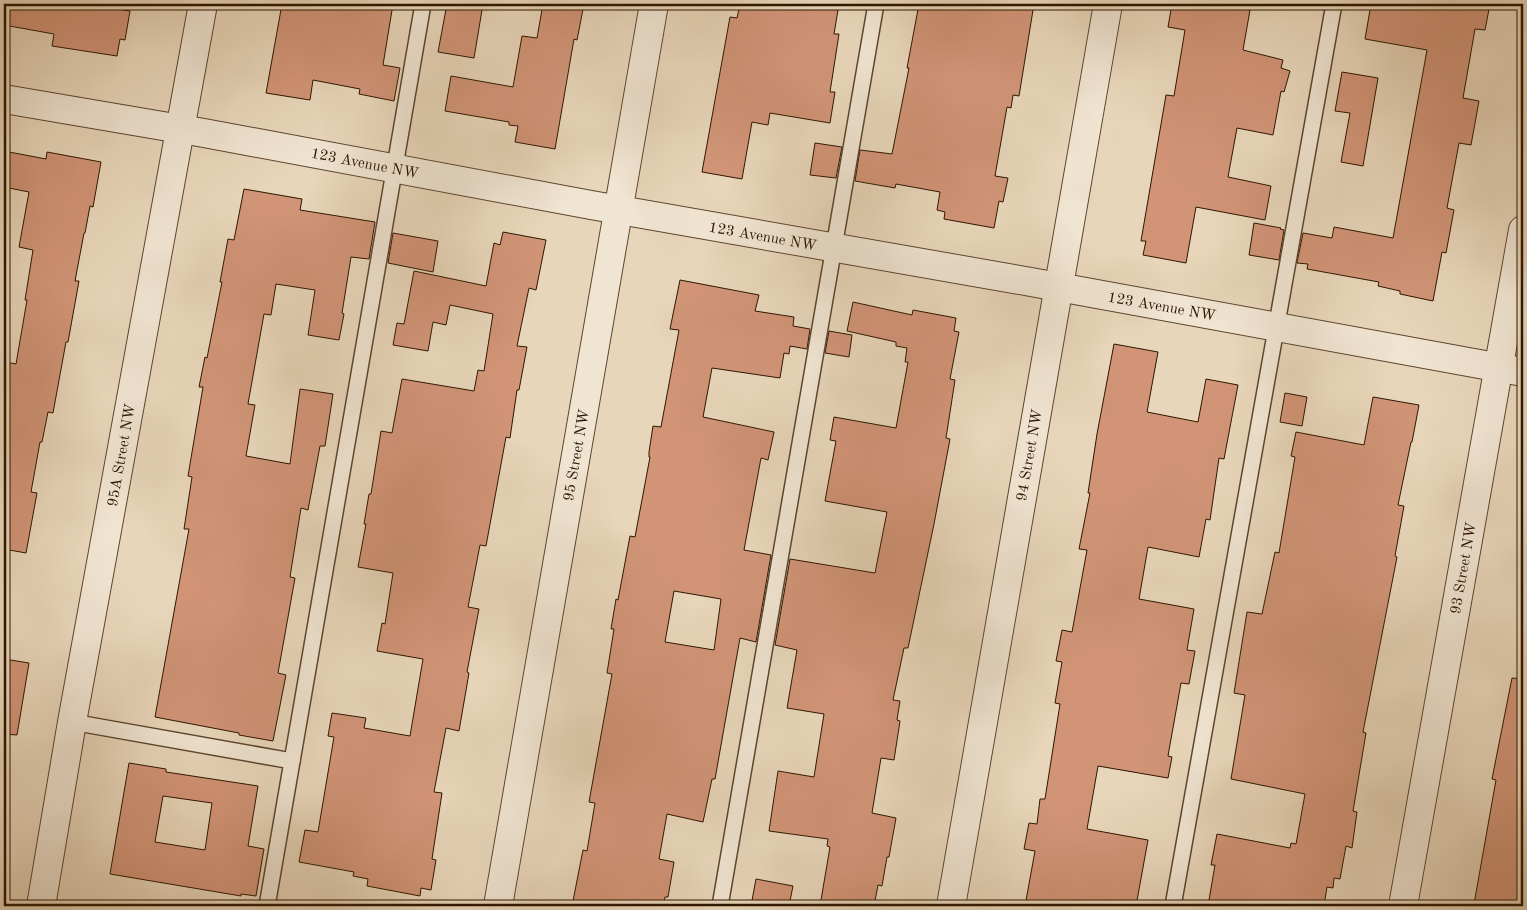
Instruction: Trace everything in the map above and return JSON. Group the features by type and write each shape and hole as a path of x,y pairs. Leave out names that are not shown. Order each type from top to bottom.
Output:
{"street":[{"name":"95A Street NW","path":"41,906 72,722 203,4"},
{"name":"95 Street NW","path":"498,906 654,4"},
{"name":"94 Street NW","path":"951,906 1108,4"},
{"name":"123 Avenue NW","path":"4,99 181,129 618,210 1058,287 1511,370"},
{"name":"93 Street NW","path":"1403,906 1511,370 1523,230"}],"lane":[{"path":"267,906 423,4"},
{"path":"720,906 876,4"},
{"path":"1174,906 1334,4"},
{"path":"72,722 292,761"}],"building":[{"path":"4,4 87,4 130,11 125,40 120,39 117,56 52,46 54,34 4,25"},
{"path":"282,4 393,4 383,65 400,68 394,101 359,94 360,89 313,80 310,100 266,93"},
{"path":"447,4 483,4 474,58 438,52"},
{"path":"543,4 584,4 577,40 574,39 555,149 515,142 518,126 509,125 509,122 445,111 451,76 513,87 522,36 537,38"},
{"path":"740,4 839,4 834,34 839,34 830,92 835,92 830,123 770,113 768,125 752,122 742,179 702,172 730,17 737,18"},
{"path":"919,4 1034,4 1019,96 1013,95 1011,108 1007,107 995,176 1008,178 1003,202 999,201 994,228 944,219 945,212 937,210 940,192 896,184 895,188 855,181 860,150 892,154"},
{"path":"1172,4 1216,4 1250,10 1243,50 1283,60 1281,68 1290,71 1284,92 1281,91 1273,135 1237,128 1228,177 1271,186 1265,220 1196,207 1186,263 1143,255 1146,241 1141,241 1166,95 1174,96 1185,30 1168,27"},
{"path":"1371,4 1490,4 1485,30 1475,29 1463,98 1479,101 1471,145 1459,143 1447,208 1454,210 1446,253 1442,252 1433,301 1400,294 1400,291 1378,286 1379,282 1307,269 1308,264 1297,263 1303,233 1332,238 1334,227 1393,238 1427,50 1365,39"},
{"path":"1342,72 1378,78 1363,166 1341,162 1350,113 1335,111"},
{"path":"815,143 842,147 836,178 810,175"},
{"path":"4,151 46,159 47,152 101,162 93,207 90,206 84,233 75,281 79,281 53,413 48,412 42,442 40,442 31,492 37,493 26,553 4,549 4,376 6,362 16,364 33,250 19,247 29,192 4,187"},
{"path":"244,189 302,199 300,210 375,222 369,259 351,257 339,340 308,335 315,290 276,284 271,315 264,314 248,404 255,405 246,456 290,464 300,389 333,394 325,446 320,446 308,510 301,508 290,577 295,578 278,673 286,675 273,741 155,717 189,529 184,529 192,477 188,476 203,387 199,387 205,357 207,358 222,282 220,282 228,239 234,240"},
{"path":"1254,223 1284,230 1279,260 1249,255"},
{"path":"503,232 546,240 536,290 529,288 517,346 527,347 519,390 517,390 510,438 506,437 486,546 480,545 468,607 479,609 467,672 469,673 459,731 446,728 434,792 442,793 432,859 436,860 431,890 421,888 420,896 367,886 368,879 353,876 354,872 299,862 305,830 318,832 334,737 328,736 332,713 366,718 364,728 410,736 423,659 377,651 382,623 385,624 393,573 358,567 381,431 392,433 402,379 474,391 478,370 484,371 493,314 450,305 446,325 433,322 428,351 393,345 397,323 404,324 414,271 486,286 494,243 500,245"},
{"path":"393,233 438,241 433,272 388,263"},
{"path":"680,280 759,295 755,311 794,317 793,326 810,329 807,349 790,346 789,354 784,353 780,378 712,368 703,417 774,432 768,460 761,458 744,550 771,555 756,642 740,638 715,779 712,779 703,822 667,814 659,859 674,862 668,897 665,897 663,906 572,906 583,850 587,851 595,803 589,802 612,674 607,673 614,629 611,629 616,599 618,600 630,536 635,537 650,457 653,426 661,427 679,330 670,329","holes":["674,591 721,599 714,650 665,642"]},
{"path":"853,302 912,315 913,310 956,318 954,331 959,332 950,379 955,380 946,438 950,439 908,648 904,648 893,700 900,701 897,720 900,721 894,760 881,758 872,813 896,818 882,886 878,885 874,906 820,906 830,847 827,846 828,839 769,831 778,771 814,777 824,714 787,708 797,650 775,645 790,559 875,573 887,512 825,501 836,441 830,440 834,417 896,428 908,362 905,362 907,348 896,346 896,342 847,331"},
{"path":"829,331 852,335 849,357 825,353"},
{"path":"1114,344 1158,352 1147,412 1198,422 1206,379 1238,385 1224,459 1219,458 1210,520 1206,519 1199,557 1148,547 1139,599 1194,609 1187,650 1195,651 1189,684 1181,683 1168,756 1172,757 1168,778 1098,766 1087,829 1148,840 1136,906 1025,906 1035,851 1024,849 1029,823 1037,824 1040,799 1045,799 1060,704 1055,703 1062,662 1056,661 1062,630 1072,632 1087,550 1079,549 1090,493 1088,493 1097,434"},
{"path":"1285,393 1307,397 1302,426 1280,422"},
{"path":"1373,397 1419,405 1398,505 1404,506 1395,556 1397,557 1363,732 1366,733 1353,811 1357,812 1352,848 1346,846 1340,879 1334,878 1333,888 1327,887 1324,906 1208,906 1215,865 1211,865 1217,834 1290,848 1291,843 1296,844 1305,794 1231,779 1245,695 1234,693 1247,612 1262,614 1275,552 1279,553 1295,457 1291,456 1296,432 1364,445"},
{"path":"4,659 29,663 17,735 4,734"},
{"path":"1512,678 1523,679 1523,906 1486,906 1474,904 1496,780 1492,779"},
{"path":"129,763 166,769 166,772 258,786 248,846 264,849 256,896 241,894 241,896 110,874","holes":["163,796 212,803 205,850 155,842"]},
{"path":"756,879 793,886 789,906 751,906"}]}
